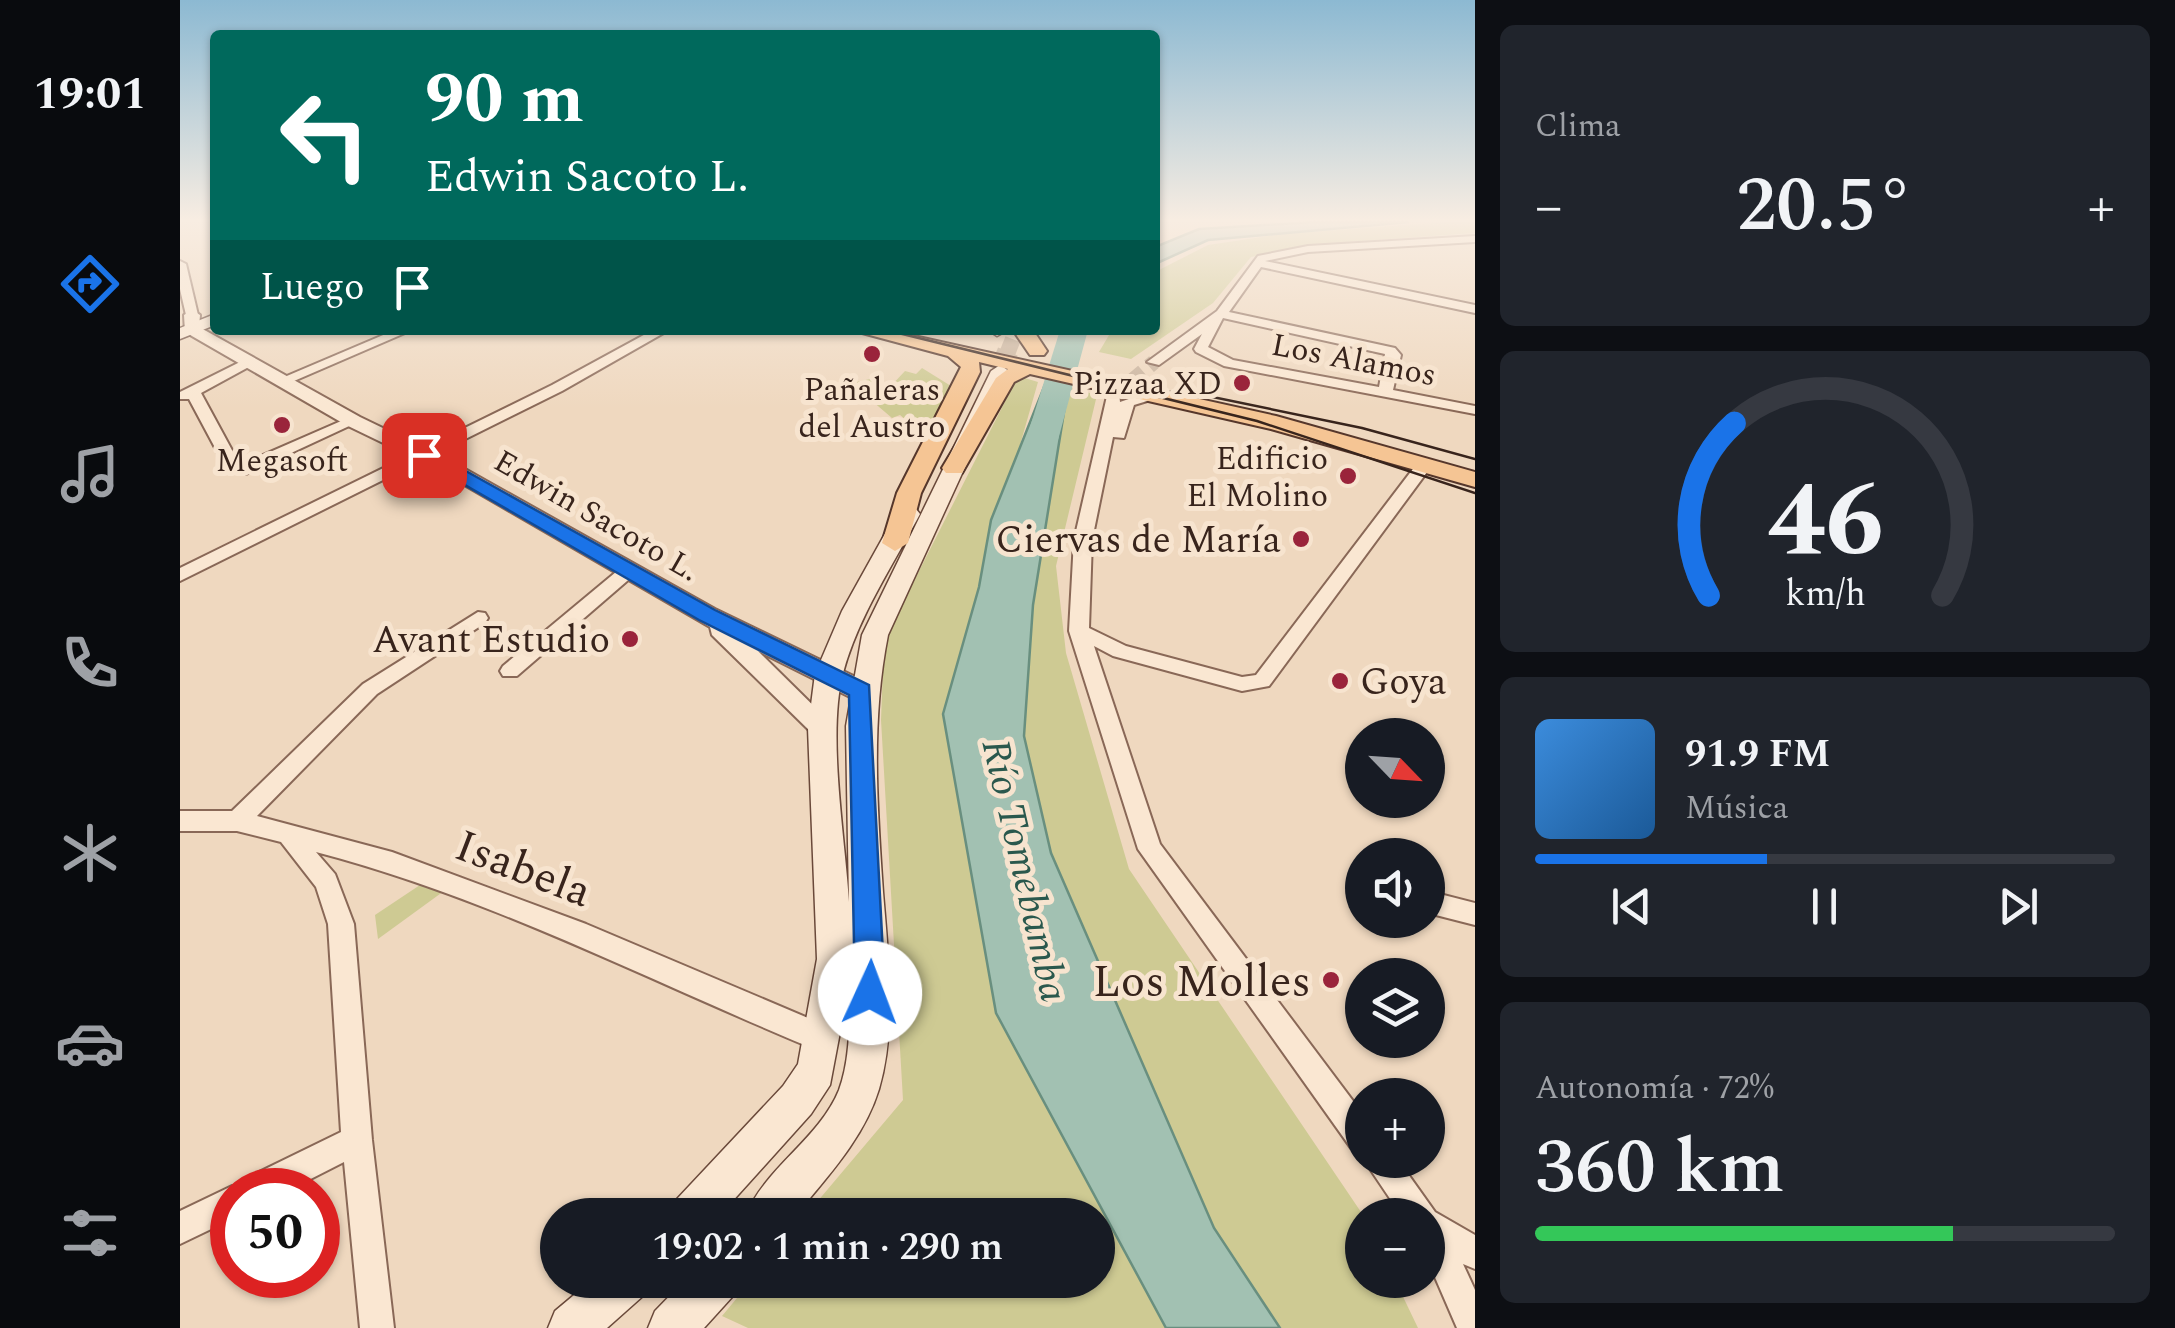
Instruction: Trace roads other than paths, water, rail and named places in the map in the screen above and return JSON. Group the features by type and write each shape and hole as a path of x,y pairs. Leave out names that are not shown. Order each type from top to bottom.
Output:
{"main road":[{"path":"186,325 210,309"},
{"path":"1013,335 1033,360"},
{"path":"951,336 1152,395 1350,441 1475,480"},
{"path":"894,543 909,494 970,372 971,366 951,336"},
{"path":"707,1198 796,1100 816,1071 835,959 823,728 874,635 954,468 1006,378 1033,360"},
{"path":"781,1198 850,1111 866,1066 872,957 845,683 855,611 991,369 954,468"},
{"path":"1106,381 1475,458"},
{"path":"572,1328 606,1298"},
{"path":"672,1328 701,1298"}],"street":[{"path":"182,284 186,325"},
{"path":"1154,362 1218,316 1241,284"},
{"path":"1358,284 1475,309"},
{"path":"1218,316 1390,351 1394,355 1384,392"},
{"name":"Los Alamos","path":"1218,316 1202,340 1201,349 1209,356 1475,410"},
{"name":"Edwin Sacoto L.","path":"186,325 707,615 845,683"},
{"path":"282,381 391,335"},
{"path":"180,576 653,335"},
{"path":"249,363 186,395 234,469 240,471 354,421"},
{"path":"1106,381 1082,540 1078,631 1150,849 1345,1114"},
{"path":"1082,540 1098,534 1127,402 1152,395"},
{"path":"1078,631 1120,651 1242,684 1262,682 1425,464"},
{"path":"510,671 628,571"},
{"name":"Edwin Sacoto L.","path":"707,615 823,728"},
{"path":"237,821 370,689 478,618"},
{"name":"Isabela","path":"180,820 237,821 383,859 487,897 824,1038"},
{"path":"290,837 326,882 342,924 357,1140 377,1328"},
{"path":"1445,906 1475,914"},
{"path":"300,1168 357,1140"},
{"path":"180,1228 210,1213"},
{"path":"1445,1236 1475,1253"},
{"path":"1445,1263 1475,1328"}],"water":[{"path":"1046,382 1068,387 1033,605 1024,736 1051,853 1214,1228 1280,1328 1166,1328 1115,1234 1115,1198 1096,1198 996,1013 943,714 979,587 991,520"}],"waterway":[{"name":"Río Tomebamba","path":"1042,440 1073,335"}],"tunnel":[{"path":"1007,354 1015,335"},
{"path":"1000,371 1008,351"},
{"path":"1114,396 1154,362"}],"tram line":[{"path":"906,335 1257,421 1475,493"},
{"path":"1203,395 1362,428 1475,459"}],"place":[{"name":"Pañaleras del Austro","path":"872,354"},
{"name":"Pizzaa XD","path":"1242,383"},
{"name":"Megasoft","path":"282,425"},
{"name":"Edificio El Molino","path":"1348,476"},
{"name":"Ciervas de María","path":"1301,539"},
{"name":"Avant Estudio","path":"630,639"},
{"name":"Goya","path":"1340,681"},
{"name":"Los Molles","path":"1331,980"}]}
